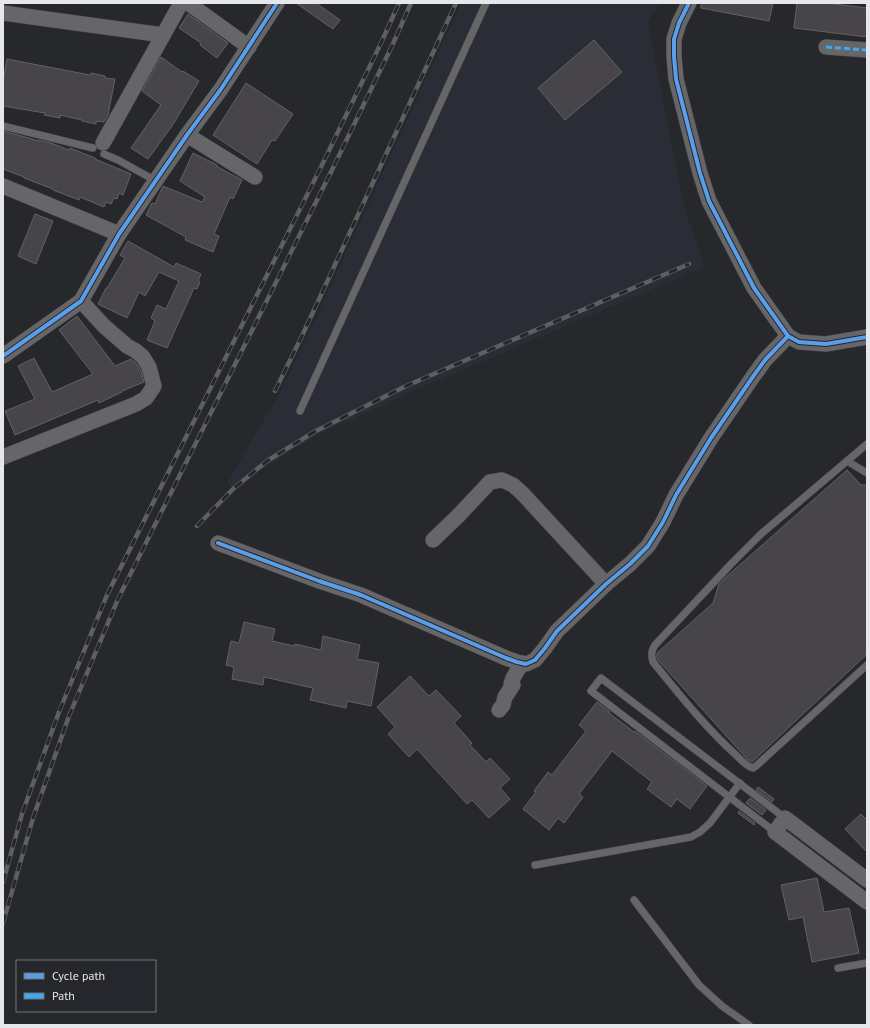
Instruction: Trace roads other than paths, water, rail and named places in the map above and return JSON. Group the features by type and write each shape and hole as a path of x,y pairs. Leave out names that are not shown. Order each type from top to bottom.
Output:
{"street":[{"path":"100,148 181,3"},
{"path":"188,3 249,47"},
{"path":"3,356 81,301 119,234 187,135 221,89 277,3"},
{"path":"689,3 679,23 674,39 676,79 700,173 709,201 754,288 788,336 799,342 826,344 867,337"},
{"path":"3,13 163,35"},
{"path":"826,47 867,50"},
{"path":"187,135 255,177"},
{"path":"3,186 119,234"},
{"path":"3,457 136,404 146,398 154,386 149,367 143,357 127,346 104,326 81,301"},
{"path":"218,543 361,595 506,658 526,664 535,660 557,631 648,546 663,522 676,495 715,432 765,360 788,336"},
{"path":"433,540 490,482 502,480 513,485 522,493 606,584"},
{"path":"499,710 513,685 511,684 513,678 522,663"},
{"path":"867,880 785,818 775,832 867,902"}],"lane":[{"path":"300,411 486,3"},
{"path":"3,126 100,148 118,160 156,181"},
{"path":"867,444 761,534 655,645 652,651 653,662 687,704 725,745 747,765 753,768 867,665"},
{"path":"846,462 867,473"},
{"path":"775,832 591,691 602,678 785,818"},
{"path":"535,864 691,836 700,832 710,823 740,783"},
{"path":"634,900 699,985 722,1006 749,1025"},
{"path":"838,968 867,963"}],"railway":[{"path":"3,882 22,814 59,712 107,595 321,167 399,3"},
{"path":"3,923 33,818 69,716 118,599 331,172 392,46 411,3"},
{"path":"275,391 302,336 456,3"},
{"path":"197,526 233,489 267,461 314,432 406,386 689,264"}]}
